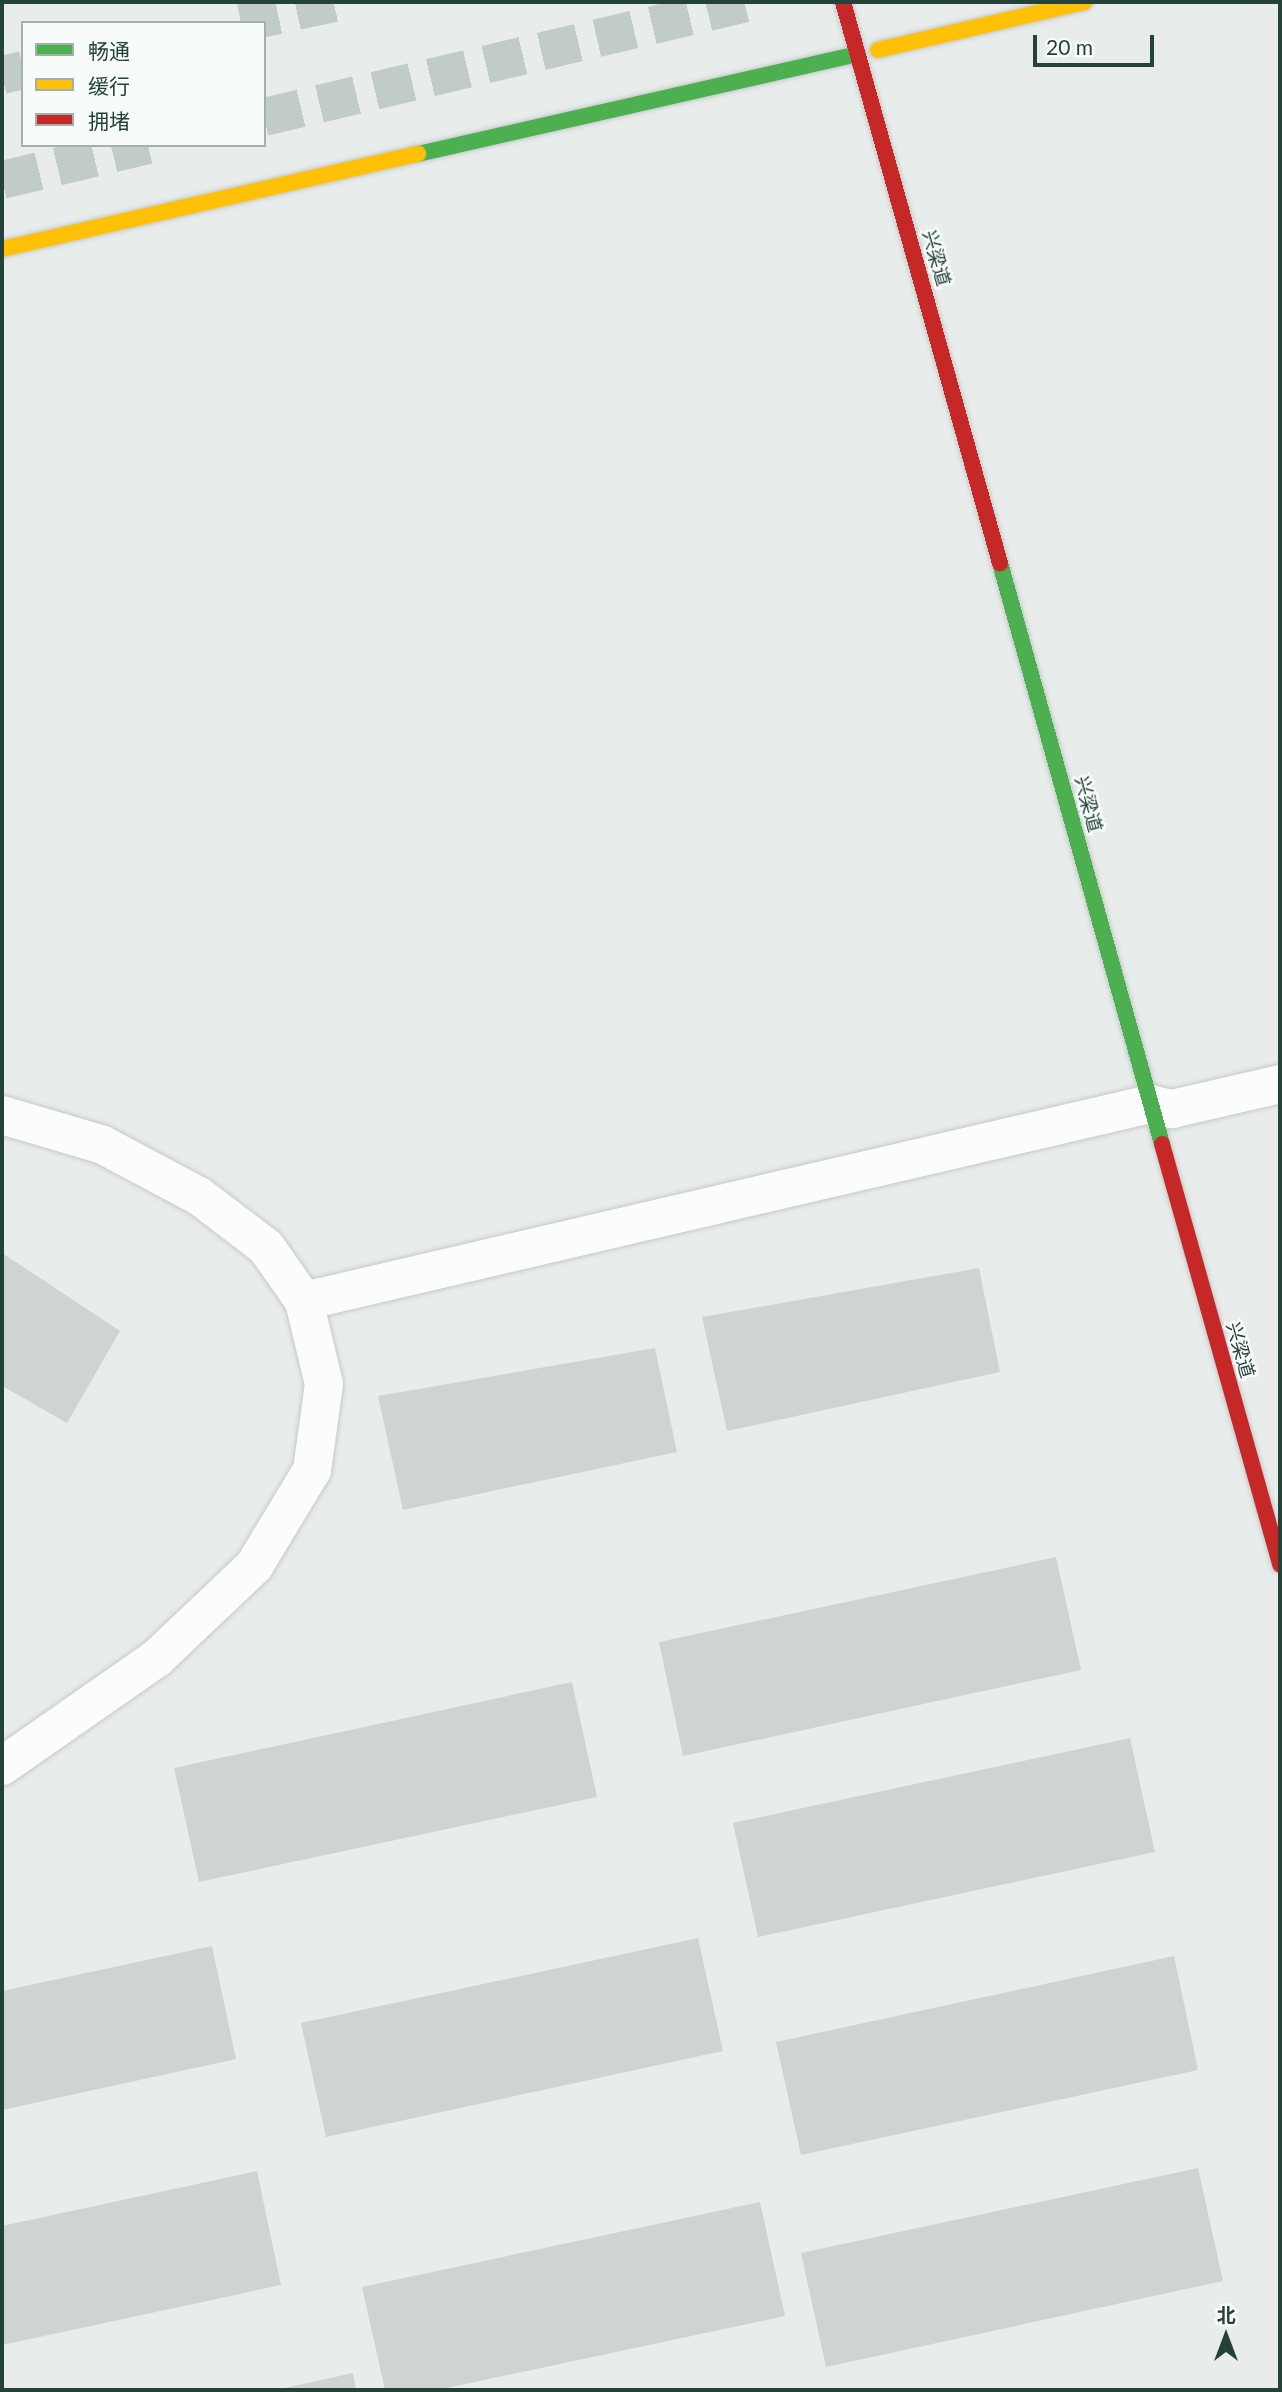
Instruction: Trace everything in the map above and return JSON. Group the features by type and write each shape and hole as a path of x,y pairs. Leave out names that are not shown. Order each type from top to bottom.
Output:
{"street":[{"name":"兴梁道","path":"843,2 1166,1106 1280,1565"},
{"path":"878,50 1084,2"},
{"path":"2,249 858,54"},
{"path":"1166,1106 1280,1063"},
{"path":"304,1301 1166,1106 1280,1084"},
{"path":"2,1115 103,1145 199,1196 266,1247 304,1301 324,1384 312,1470 254,1566 157,1658 2,1766"}],"building":[{"path":"2,1253 120,1331 67,1423 2,1386"},
{"path":"979,1268 1000,1372 727,1431 702,1317"},
{"path":"655,1348 677,1452 403,1510 378,1396"},
{"path":"1056,1557 1081,1670 683,1756 659,1642"},
{"path":"572,1682 597,1797 199,1882 174,1768"},
{"path":"1130,1738 1155,1852 758,1937 733,1823"},
{"path":"698,1938 723,2051 326,2137 301,2023"},
{"path":"212,1946 236,2059 2,2110 2,1991"},
{"path":"1174,1956 1198,2070 801,2155 776,2042"},
{"path":"1198,2168 1223,2281 826,2367 801,2253"},
{"path":"257,2171 281,2285 2,2345 2,2226"},
{"path":"760,2202 785,2316 437,2390 385,2390 362,2287"},
{"path":"353,2373 356,2390 280,2390 280,2389"}],"tunnel":[{"path":"250,21 338,2"},
{"path":"266,117 750,2"},
{"path":"2,75 21,70"},
{"path":"2,180 140,147"}],"traffic: fast":[{"path":"418,154 858,54"},
{"path":"1000,563 1162,1144"}],"traffic: slow":[{"path":"878,50 1084,2"},
{"path":"2,249 418,154"}],"traffic: jam":[{"path":"843,2 1000,563"},
{"path":"1162,1144 1280,1565"}]}
